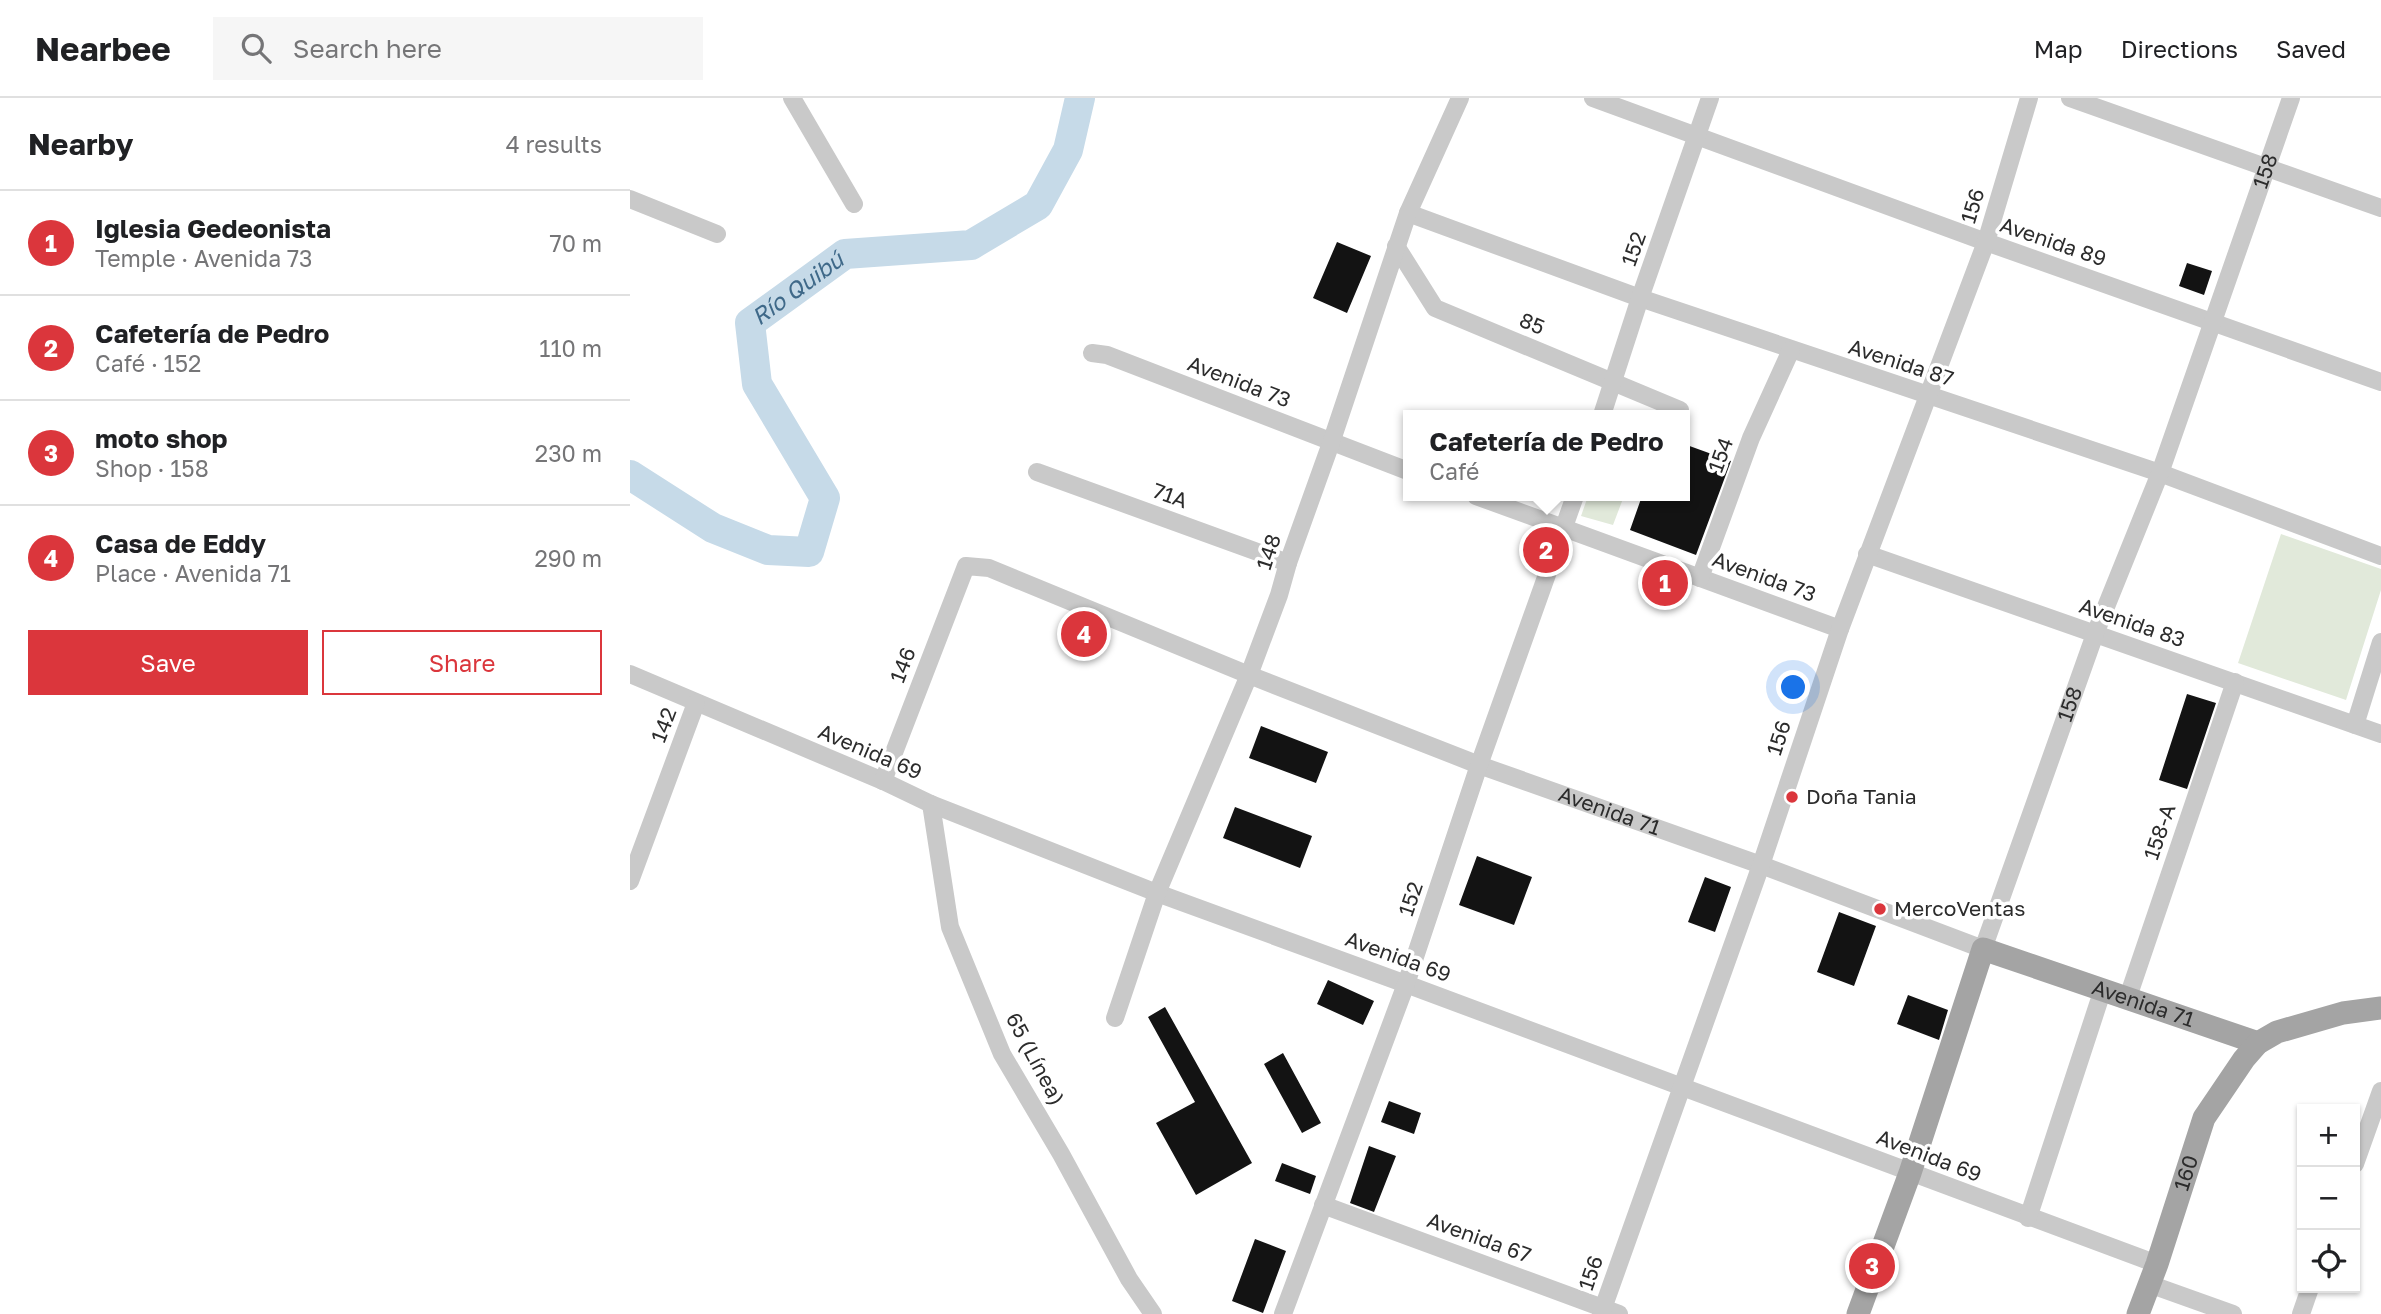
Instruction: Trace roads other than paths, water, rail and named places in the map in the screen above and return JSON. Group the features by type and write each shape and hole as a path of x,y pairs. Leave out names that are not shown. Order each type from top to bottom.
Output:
{"main road":[{"name":"Avenida 71","path":"1983,949 2258,1043"},
{"name":"158","path":"1858,1314 1910,1173 1983,949"},
{"path":"2258,1043 2277,1032 2343,1013 2381,1008"},
{"name":"160","path":"2138,1314 2204,1118 2258,1043"}],"street":[{"path":"792,98 854,204"},
{"name":"148","path":"1115,1018 1157,893 1249,675 1279,594 1408,213 1460,98"},
{"name":"Avenida 89","path":"1593,98 1986,242 2381,382"},
{"name":"152","path":"1604,410 1710,98"},
{"name":"156","path":"1608,1312 1681,1088 1840,629 1986,242 2029,98"},
{"path":"2070,98 2381,208"},
{"name":"158","path":"1983,949 2095,634 2160,474 2291,98"},
{"path":"630,199 717,234"},
{"name":"Avenida 87","path":"1408,213 1640,298 2160,474 2381,556"},
{"name":"85","path":"1396,246 1435,308 1680,410"},
{"name":"154","path":"1700,578 1751,438 1791,350"},
{"name":"Avenida 73","path":"1092,353 1107,355 1403,469"},
{"name":"71A","path":"1037,472 1288,563"},
{"name":"Avenida 73","path":"1490,501 1840,629"},
{"name":"152","path":"1283,1314 1406,984 1479,765 1573,501"},
{"name":"Avenida 83","path":"1867,554 2381,734"},
{"name":"Avenida 71","path":"967,566 989,568 1249,675 1479,765 1760,865 1983,949"},
{"name":"146","path":"883,781 967,566"},
{"path":"2355,725 2381,642"},
{"name":"Avenida 69","path":"630,674 931,804 1157,893 2028,1218 2153,1274 2233,1314"},
{"name":"158-A","path":"2128,997 2235,682"},
{"name":"142","path":"630,881 696,703"},
{"name":"65 (Línea)","path":"931,804 950,927 1002,1054 1129,1279 1153,1314"},
{"path":"2028,1218 2103,989"},
{"path":"2360,1150 2381,1091"},
{"name":"Avenida 67","path":"1323,1205 1608,1312"},
{"path":"2301,1314 2308,1293"}],"waterway":[{"name":"Río Quibú","path":"630,475 713,528 768,550 809,552 825,498 757,384 750,323 845,254 971,245 1038,205 1068,150 1080,98"}],"place":[{"name":"Cafetería de Pedro","path":"1546,550"},
{"name":"Iglesia Gedeonista","path":"1665,583"},
{"name":"Casa de Eddy","path":"1084,634"},
{"name":"Doña Tania","path":"1792,797"},
{"name":"MercoVentas","path":"1880,909"},
{"name":"moto shop","path":"1872,1266"}]}
